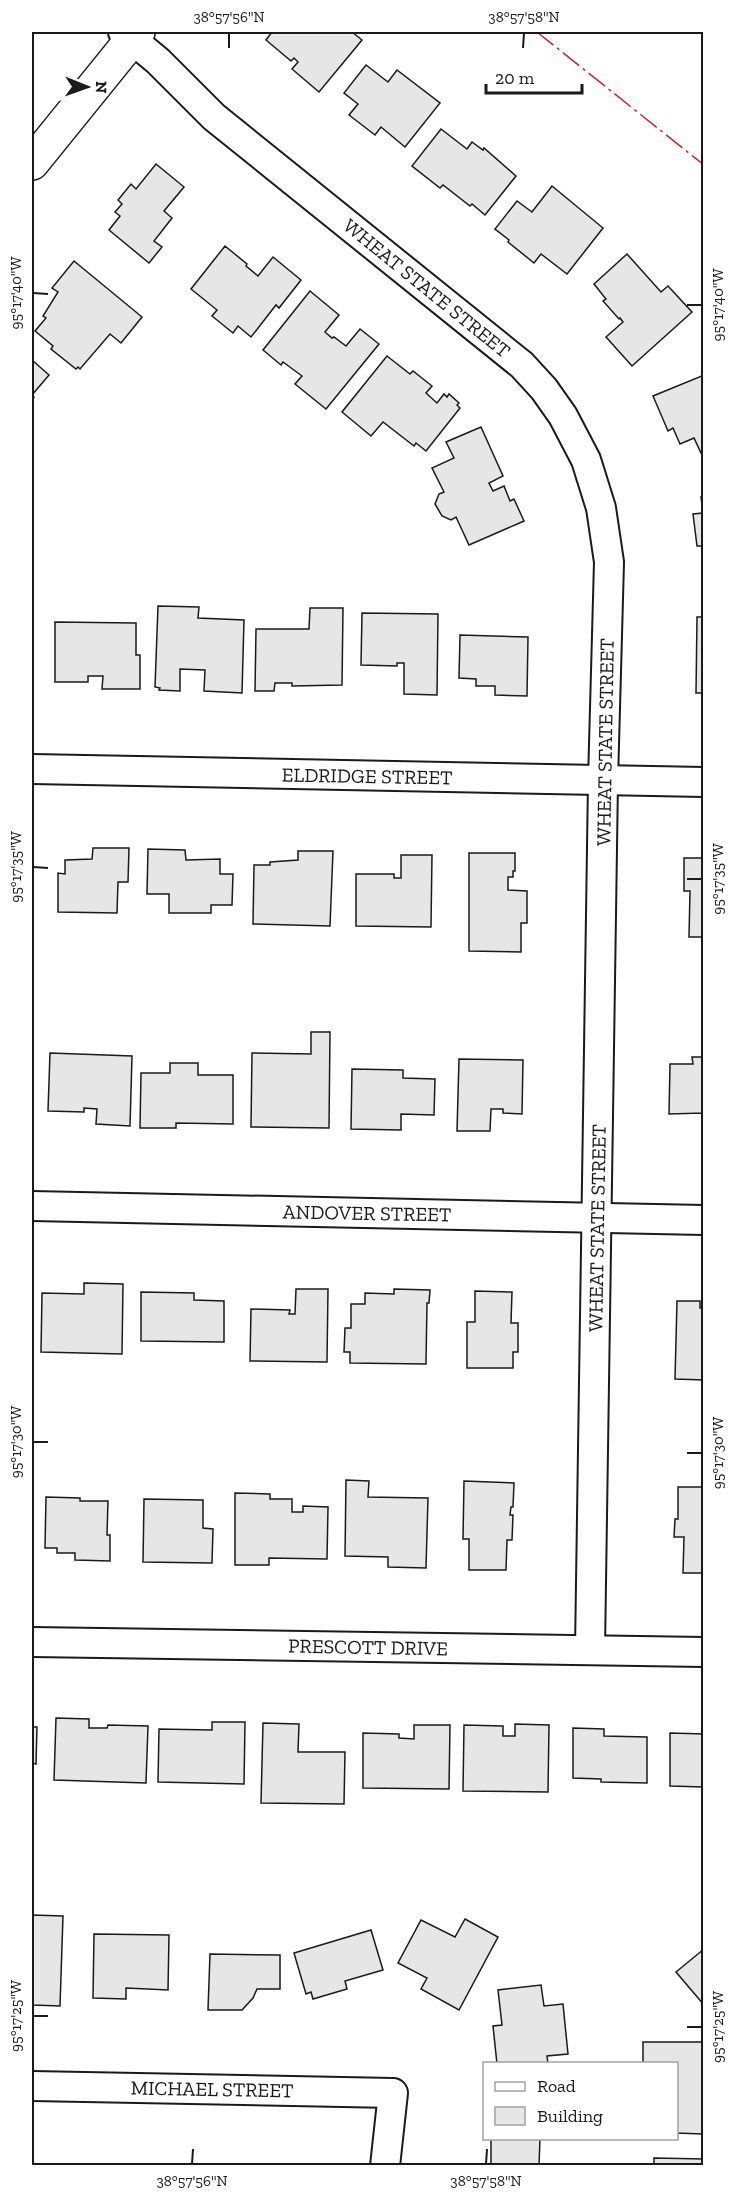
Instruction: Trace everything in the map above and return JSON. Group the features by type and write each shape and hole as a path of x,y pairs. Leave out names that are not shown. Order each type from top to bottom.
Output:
{"street":[{"path":"32,163 131,34"},
{"name":"WHEAT STATE STREET","path":"131,34 214,117 522,365 544,389 563,416 586,460 601,508 609,562 603,781 590,1650"},
{"name":"ELDRIDGE STREET","path":"32,769 704,782"},
{"name":"ANDOVER STREET","path":"32,1206 704,1220"},
{"name":"PRESCOTT DRIVE","path":"32,1642 704,1652"},
{"name":"MICHAEL STREET","path":"32,2086 393,2093 385,2166"}],"building":[{"path":"272,32 352,32 362,40 319,92 292,69 298,62 294,58 291,61 266,40"},
{"path":"366,65 388,82 397,70 440,103 405,147 381,127 375,135 349,115 358,104 344,93"},
{"path":"441,129 467,149 472,142 483,150 484,148 516,176 485,215 443,185 440,188 412,166"},
{"path":"156,164 184,187 164,211 172,218 154,241 162,247 149,263 109,230 120,216 115,212 122,204 118,200 131,184 136,189"},
{"path":"552,186 603,228 567,274 541,254 534,263 495,229 517,201 532,212"},
{"path":"225,246 258,276 273,257 301,280 279,308 276,305 251,337 238,326 233,333 212,316 217,310 191,289"},
{"path":"627,254 661,292 668,286 692,312 632,366 606,337 623,322 603,301 606,299 594,284"},
{"path":"74,261 142,317 121,343 110,334 80,369 78,367 76,369 51,349 53,346 35,331 46,318 43,316 58,292 52,288"},
{"path":"310,291 339,315 325,332 332,338 334,337 346,346 360,329 379,344 326,409 295,384 302,376 283,362 281,365 263,350"},
{"path":"387,356 410,374 413,371 432,386 426,393 437,403 444,394 447,397 449,394 459,403 457,405 460,408 426,451 416,443 414,446 383,422 371,436 342,412"},
{"path":"32,360 49,375 32,395"},
{"path":"704,375 704,452 701,453 694,438 680,444 673,428 668,431 653,396"},
{"path":"481,427 503,476 489,483 493,491 504,486 510,501 514,499 524,521 469,545 456,517 451,520 442,516 435,504 439,494 444,492 432,468 454,458 446,442"},
{"path":"701,497 704,497 704,546 697,546 693,514 703,513"},
{"path":"158,606 199,607 198,618 244,620 242,693 204,691 205,670 180,669 180,691 159,690 160,688 155,687"},
{"path":"310,608 343,608 342,685 292,686 292,683 275,683 274,691 255,691 256,629 309,629"},
{"path":"362,613 438,614 437,695 404,694 404,663 397,663 397,666 361,665"},
{"path":"697,617 704,617 704,693 696,693"},
{"path":"55,622 136,623 136,655 140,655 140,689 102,689 103,676 88,676 88,682 55,682"},
{"path":"460,635 528,637 527,696 495,695 495,686 476,686 476,679 459,678"},
{"path":"93,848 129,848 128,882 118,882 117,913 58,912 58,873 65,874 65,860 92,859"},
{"path":"148,849 185,850 186,860 220,859 220,874 233,874 232,905 211,905 211,913 169,913 169,894 147,894"},
{"path":"298,851 333,851 330,926 253,924 254,865 270,865 270,862 298,860"},
{"path":"469,853 515,853 515,871 513,871 513,877 508,877 508,890 527,891 527,923 521,923 521,952 469,951"},
{"path":"401,855 432,855 431,927 356,926 356,874 394,874 394,878 401,878"},
{"path":"684,858 704,858 704,937 689,937 690,891 684,891"},
{"path":"311,1032 330,1032 329,1128 251,1127 252,1053 311,1054"},
{"path":"50,1053 132,1056 130,1126 96,1124 97,1109 84,1108 84,1112 48,1111"},
{"path":"692,1057 704,1057 704,1115 703,1113 669,1114 670,1064 693,1064"},
{"path":"459,1059 523,1060 522,1114 503,1113 503,1109 491,1109 490,1131 457,1131"},
{"path":"170,1063 198,1063 198,1075 233,1075 233,1124 176,1123 176,1128 140,1128 141,1073 170,1073"},
{"path":"352,1069 403,1070 403,1078 435,1079 434,1115 401,1114 401,1130 351,1129"},
{"path":"84,1283 123,1284 122,1354 41,1352 42,1293 84,1294"},
{"path":"296,1289 328,1289 327,1362 250,1361 251,1309 290,1310 289,1314 295,1314"},
{"path":"394,1289 430,1290 429,1303 427,1303 426,1364 350,1363 350,1352 344,1352 345,1328 351,1328 351,1304 365,1304 365,1293 394,1294"},
{"path":"475,1291 512,1292 511,1323 518,1323 518,1352 513,1352 513,1368 467,1368 467,1322 475,1322"},
{"path":"141,1292 194,1293 194,1300 224,1301 224,1342 141,1341"},
{"path":"677,1301 700,1301 700,1308 704,1308 704,1380 675,1379"},
{"path":"346,1480 369,1481 368,1497 428,1498 426,1568 388,1567 388,1557 345,1556"},
{"path":"464,1481 514,1483 513,1507 511,1507 510,1515 513,1515 512,1540 507,1540 506,1570 469,1570 469,1539 463,1539"},
{"path":"678,1487 704,1487 704,1573 683,1573 684,1537 674,1537 675,1519 678,1519"},
{"path":"235,1493 270,1494 270,1499 292,1499 292,1512 303,1512 303,1506 328,1507 327,1559 269,1558 269,1565 235,1565"},
{"path":"46,1497 80,1498 80,1501 108,1501 107,1535 110,1535 110,1561 75,1560 75,1553 57,1553 57,1548 45,1548"},
{"path":"144,1499 203,1500 203,1528 213,1529 212,1563 143,1562"},
{"path":"56,1718 89,1719 89,1728 107,1728 108,1725 148,1726 146,1783 54,1780"},
{"path":"212,1722 245,1722 244,1784 158,1782 159,1729 212,1730"},
{"path":"263,1723 299,1724 298,1752 345,1752 344,1804 261,1803"},
{"path":"515,1724 549,1725 548,1792 463,1791 464,1725 503,1726 503,1736 515,1736"},
{"path":"414,1725 450,1725 449,1789 363,1788 363,1733 399,1734 399,1738 414,1739"},
{"path":"32,1727 37,1727 36,1764 32,1763"},
{"path":"573,1728 604,1729 604,1736 647,1737 647,1783 601,1782 601,1779 573,1778"},
{"path":"670,1733 704,1734 704,1787 670,1786"},
{"path":"32,1915 63,1916 60,2006 32,2005"},
{"path":"465,1919 498,1937 459,2010 421,1989 427,1978 398,1963 421,1920 455,1937"},
{"path":"371,1930 383,1970 345,1981 347,1989 313,1999 311,1992 306,1994 294,1953"},
{"path":"94,1934 169,1935 168,1990 126,1988 126,1999 93,1998"},
{"path":"704,1949 704,2005 676,1972"},
{"path":"210,1954 280,1955 280,1989 257,1989 253,1998 242,2010 208,2010"},
{"path":"541,1985 544,2006 563,2004 568,2054 547,2056 548,2062 497,2062 493,2026 502,2025 498,1990"},
{"path":"643,2042 704,2042 702,2134 678,2133 678,2062 643,2062"},
{"path":"491,2140 540,2140 539,2166 491,2166"},
{"path":"654,2158 704,2159 704,2166 654,2166"}],"power":[{"path":"537,32 704,165"}]}
